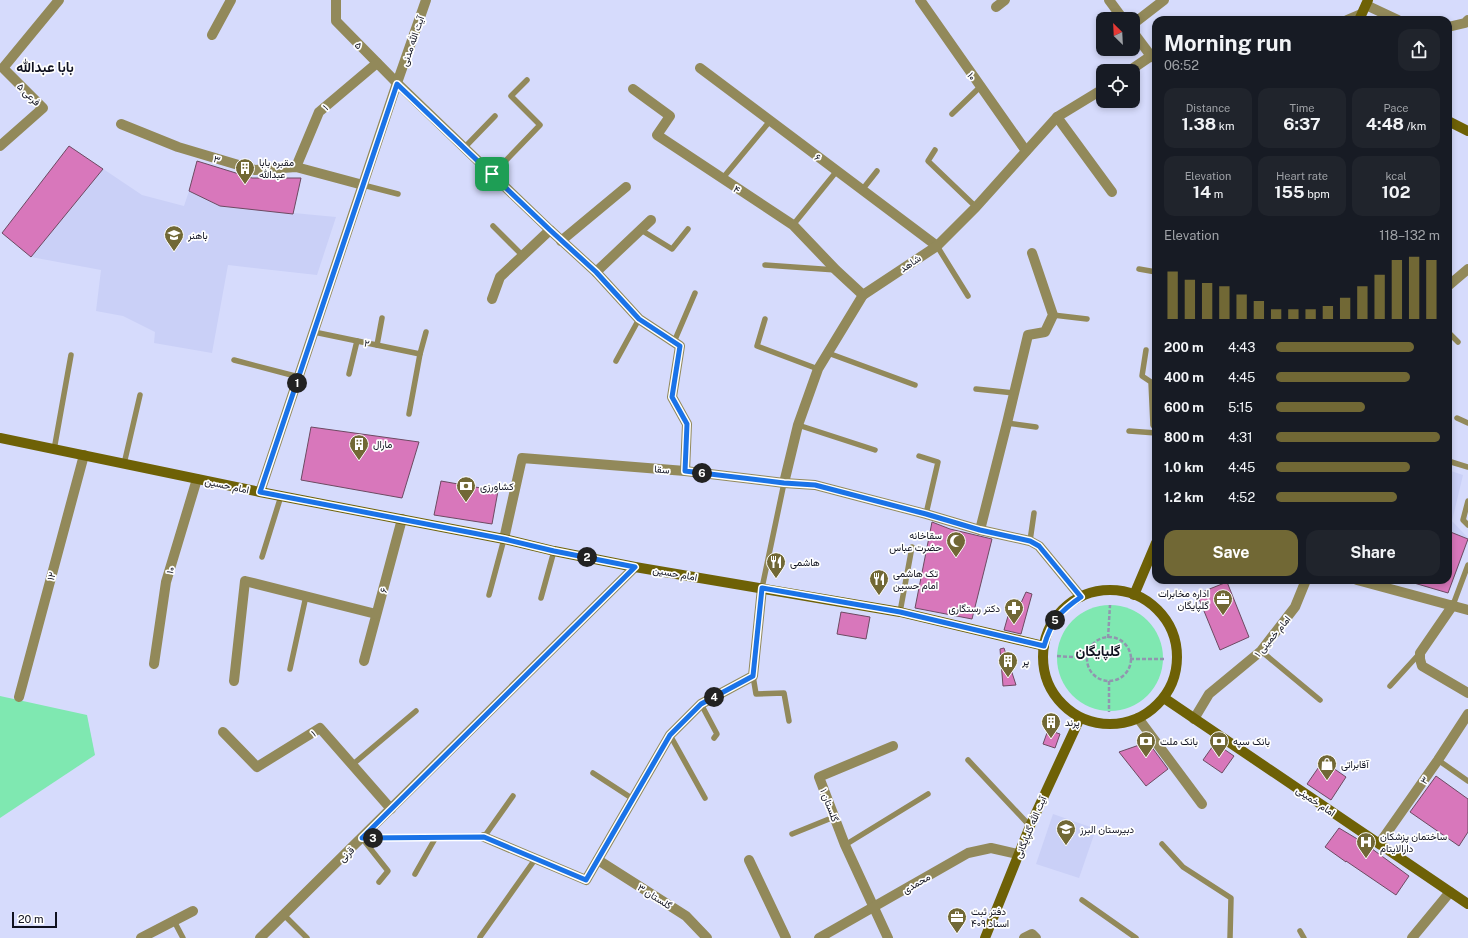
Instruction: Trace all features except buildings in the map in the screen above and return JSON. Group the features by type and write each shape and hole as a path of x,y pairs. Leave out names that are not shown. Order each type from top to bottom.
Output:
{"main road":[{"path":"1452,123 1468,131"},
{"name":"امام حسین","path":"0,438 260,492 504,539 554,551 635,567 900,612 934,616 1044,646"},
{"path":"1134,595 1152,559"},
{"path":"1117,591 1134,595 1148,602 1159,612 1168,624 1175,642 1177,661 1173,680 1164,698 1152,710 1138,718 1119,724 1099,724 1080,718 1066,708 1054,695 1046,680 1043,663 1044,646 1048,631 1056,617 1067,606 1081,597 1098,592 1117,591"},
{"name":"امام خمینی","path":"1164,698 1194,719 1316,796 1379,844 1468,904"},
{"name":"آیت الله گلپایگانی","path":"985,938 1030,826 1080,718"}],"street":[{"name":"فرعی ۵","path":"0,146 43,108 3,68 59,0"},
{"path":"212,35 231,0"},
{"name":"۵","path":"336,0 336,21 397,84"},
{"name":"آیت الله مدنی","path":"260,492 426,0"},
{"name":"۱۰","path":"920,0 1026,151"},
{"path":"996,7 1005,0"},
{"path":"1109,0 1118,12"},
{"path":"1140,19 1164,0"},
{"path":"1353,16 1363,10 1384,16"},
{"path":"1452,26 1465,23 1468,20"},
{"path":"1140,41 1152,57"},
{"path":"1140,65 1152,59"},
{"name":"۱","path":"296,168 319,112 377,63"},
{"name":"۶","path":"700,68 836,172 937,246"},
{"path":"397,84 561,241 596,272 639,319 680,346 672,397 687,424 685,471"},
{"name":"۴","path":"633,90 670,116 657,135 793,225 836,270 863,295"},
{"name":"شاهد","path":"784,483 798,425 818,369 863,295 937,246 976,207 1057,117 1096,93"},
{"path":"1057,117 1112,192"},
{"name":"۳","path":"121,124 178,147 255,170 296,168 363,185"},
{"path":"561,241 626,187"},
{"path":"596,272 651,220"},
{"path":"492,299 500,277 550,230"},
{"path":"980,530 1028,334 1045,332 1053,315 1032,253"},
{"path":"1452,283 1468,269"},
{"name":"۱۲","path":"19,697 84,455"},
{"name":"سقا","path":"504,539 522,458 685,471 784,483 815,485 926,514 980,530 1030,541 1039,546 1081,597"},
{"name":"۱۰","path":"154,664 166,582 197,479"},
{"name":"۶","path":"364,661 402,519"},
{"name":"قرنی","path":"260,938 635,567"},
{"path":"234,680 245,580 376,614"},
{"name":"امام خمینی ۱","path":"1194,719 1210,694 1261,652 1295,607 1304,584"},
{"path":"1372,584 1468,610"},
{"path":"484,837 586,880 670,735 701,704 753,676 762,588"},
{"path":"1453,605 1420,653 1420,659 1422,666 1468,693"},
{"name":"۳","path":"1379,844 1438,760 1468,714"},
{"path":"1138,718 1202,804"},
{"name":"۱","path":"223,732 257,767 320,728 391,809"},
{"name":"گلستان ۱","path":"888,938 845,845 819,777 893,746"},
{"name":"محمدی","path":"820,938 968,853 991,848 1018,854"},
{"name":"گلستان ۳","path":"598,860 686,916 707,938"},
{"path":"749,860 786,938"},
{"path":"1412,938 1450,892"},
{"path":"141,938 193,912"},
{"path":"1024,938 1032,934 1036,938"}],"lane":[{"path":"492,174 540,125 511,96 527,80"},
{"path":"952,114 980,87"},
{"path":"464,148 495,116"},
{"path":"722,179 770,121"},
{"path":"935,150 928,160 976,207"},
{"path":"862,190 877,171"},
{"path":"793,225 836,172"},
{"path":"363,185 398,194"},
{"path":"493,226 522,255"},
{"path":"641,230 672,249 688,229"},
{"path":"937,246 968,296"},
{"path":"765,265 836,270"},
{"path":"1139,269 1152,271"},
{"path":"674,342 694,293"},
{"path":"1053,315 1087,319"},
{"path":"377,345 382,318"},
{"path":"616,362 639,319"},
{"path":"765,319 757,346 818,369"},
{"name":"۲","path":"314,332 420,354"},
{"path":"409,414 420,354 426,332"},
{"path":"1452,336 1458,342"},
{"path":"348,374 357,341"},
{"path":"1146,350 1142,376 1151,382 1152,404"},
{"path":"828,353 915,385"},
{"path":"54,450 71,355"},
{"path":"234,360 299,377"},
{"path":"976,389 1014,393"},
{"path":"124,464 140,394"},
{"path":"1458,418 1468,423"},
{"path":"1007,423 1036,427"},
{"path":"798,425 875,450"},
{"path":"1129,431 1152,432"},
{"path":"919,456 938,462 926,514"},
{"path":"1452,462 1468,467"},
{"path":"762,588 784,483"},
{"path":"262,557 281,496"},
{"path":"1468,502 1463,520 1468,524"},
{"path":"1030,541 1034,513"},
{"path":"489,595 504,539"},
{"path":"900,612 912,547"},
{"path":"541,598 554,551"},
{"path":"1453,605 1468,565"},
{"path":"290,668 306,596"},
{"path":"1261,652 1320,700"},
{"path":"1390,686 1420,653"},
{"path":"753,676 756,694 784,693 789,721"},
{"path":"701,704 717,734 714,738"},
{"path":"352,765 416,711"},
{"path":"670,735 705,798"},
{"path":"968,760 1030,826"},
{"path":"1438,760 1468,781"},
{"path":"593,773 633,799"},
{"path":"845,845 928,794"},
{"path":"362,838 484,837 513,796"},
{"path":"792,834 834,817"},
{"path":"362,838 388,871 379,882"},
{"path":"415,874 436,838"},
{"path":"1162,844 1183,866 1231,898 1230,938"},
{"path":"480,937 536,858"},
{"path":"1082,900 1136,938"},
{"path":"284,915 307,938"},
{"path":"174,921 183,938"},
{"path":"1300,931 1304,938"}],"path":[{"path":"1108,638 1110,605"},
{"path":"1108,638 1121,641 1129,652 1130,659 1126,672 1116,680 1109,681 1095,677 1090,672 1087,665 1087,658 1091,646 1096,642 1108,638"},
{"path":"1057,656 1087,658"},
{"path":"1130,659 1164,659"},
{"path":"1109,681 1109,712"}],"shaded area":[{"name":"باهنر","path":"69,146 142,195 184,206 189,191 220,206 336,217 317,275 228,265 212,353 154,343 155,332 123,316 96,311 101,270 31,257 2,233"},
{"path":"1452,471 1463,475 1452,521"},
{"path":"1452,521 1468,538 1468,542 1452,583"},
{"path":"1418,584 1452,584 1448,593"},
{"name":"دبیرستان البرز","path":"1053,814 1096,829 1079,878 1036,864"}],"green space":[{"path":"1110,605 1130,609 1147,621 1159,638 1163,658 1159,678 1147,695 1130,707 1110,711 1090,707 1073,695 1061,678 1057,658 1061,638 1073,621 1090,609"},
{"path":"0,696 87,715 95,755 0,818"}],"place":[{"name":"مقبره بابا عبدالله","path":"245,185"},
{"name":"باهنر","path":"174,252"},
{"name":"مارال","path":"359,461"},
{"name":"کشاورزی","path":"466,503"},
{"name":"سقاخانه حضرت عباس","path":"956,558"},
{"name":"هاشمی","path":"776,579"},
{"name":"تک هاشمی امام حسین","path":"879,596"},
{"name":"اداره مخابرات گلپایگان","path":"1223,616"},
{"name":"دکتر رستگاری","path":"1014,625"},
{"name":"پر","path":"1008,678"},
{"name":"پرند","path":"1051,739"},
{"name":"بانک ملت","path":"1146,758"},
{"name":"بانک سپه","path":"1219,758"},
{"name":"آقابراتی","path":"1327,781"},
{"name":"دبیرستان البرز","path":"1066,846"},
{"name":"ساختمان پزشکان دارالایتام","path":"1366,859"},
{"name":"دفتر ثبت اسناد ۴۰۹","path":"957,934"}],"district":[{"name":"بابا عبدالله","path":"45,67"},
{"name":"گلپایگان","path":"1098,651"}],"route":[{"path":"397,84 492,174 596,272 639,319 680,346 672,397 687,424 685,471 784,483 815,485 926,514 980,530 1030,541 1039,546 1081,597 1067,606 1056,617 1048,631 1044,646 900,612 762,588 753,676 701,704 670,735 586,880 484,837 362,838 635,567 554,551 504,539 260,492 397,84"}]}
